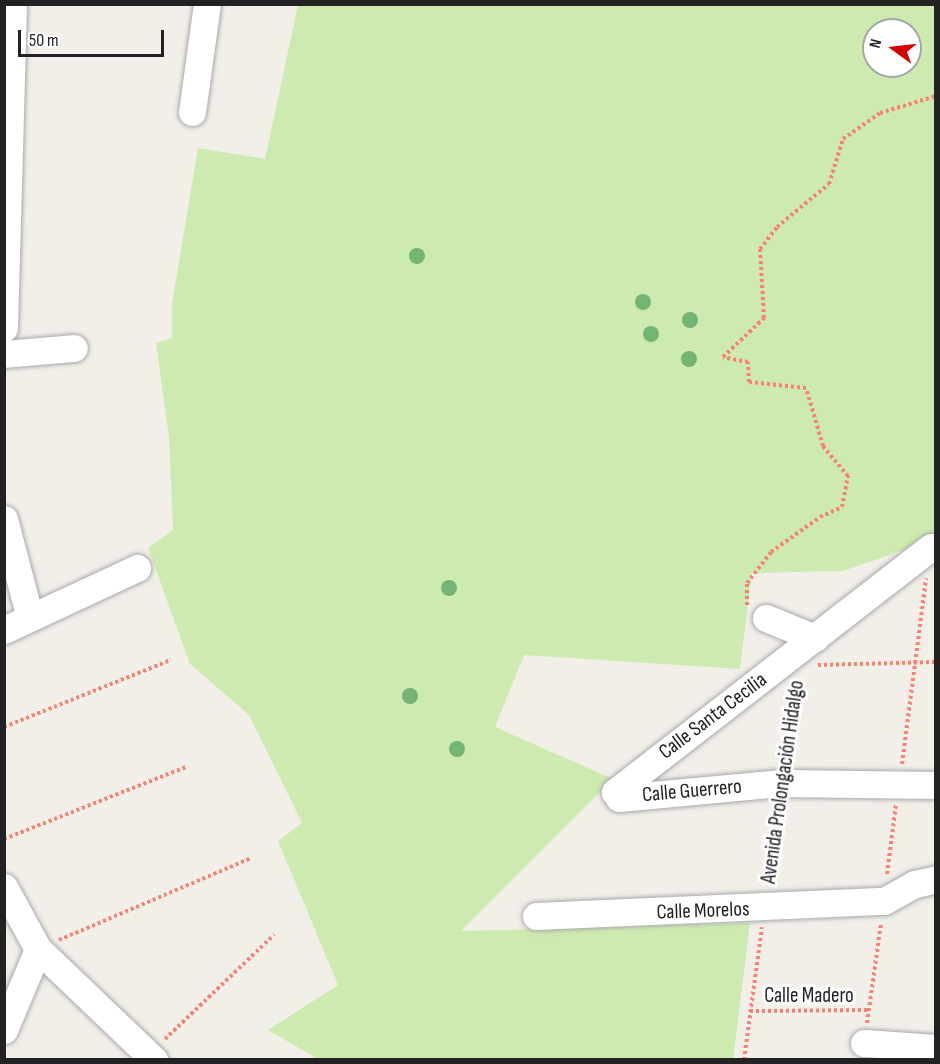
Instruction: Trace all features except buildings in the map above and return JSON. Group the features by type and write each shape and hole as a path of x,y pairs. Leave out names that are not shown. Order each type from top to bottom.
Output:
{"street":[{"path":"4,328 7,84 14,4"},
{"path":"192,112 207,4"},
{"path":"4,354 74,348"},
{"path":"4,519 30,618"},
{"name":"Avenida Prolongación Hidalgo","path":"793,663 815,638 930,547"},
{"path":"4,630 137,568"},
{"path":"766,618 815,638"},
{"name":"Calle Santa Cecilia","path":"615,795 617,789 793,663"},
{"name":"Calle Guerrero","path":"615,795 619,798 782,783 925,784"},
{"name":"Calle Morelos","path":"537,916 765,909 884,901 915,884 936,879"},
{"path":"4,887 38,949 152,1057"},
{"path":"4,1030 38,949"},
{"path":"864,1043 936,1048"}],"path":[{"path":"766,618 747,613 747,583 771,552 820,517 842,507 848,476 822,446 806,388 749,382 748,362 723,357 764,318 760,249 777,227 829,184 843,139 880,113 936,96"},
{"path":"4,727 171,660"},
{"path":"793,663 936,662"},
{"name":"Avenida Prolongación Hidalgo","path":"744,1059 782,783 793,663"},
{"path":"4,839 186,767"},
{"path":"38,949 251,858"},
{"path":"152,1057 274,934"},
{"name":"Calle Madero","path":"750,1011 869,1011"}],"green space":[{"path":"298,5 935,5 935,539 843,571 752,573 740,669 524,655 495,727 613,779 461,931 750,923 733,1059 318,1059 268,1030 338,985 278,841 302,823 249,715 190,664 148,548 173,530 169,437 156,343 172,338 172,304 198,148 265,159"}]}
